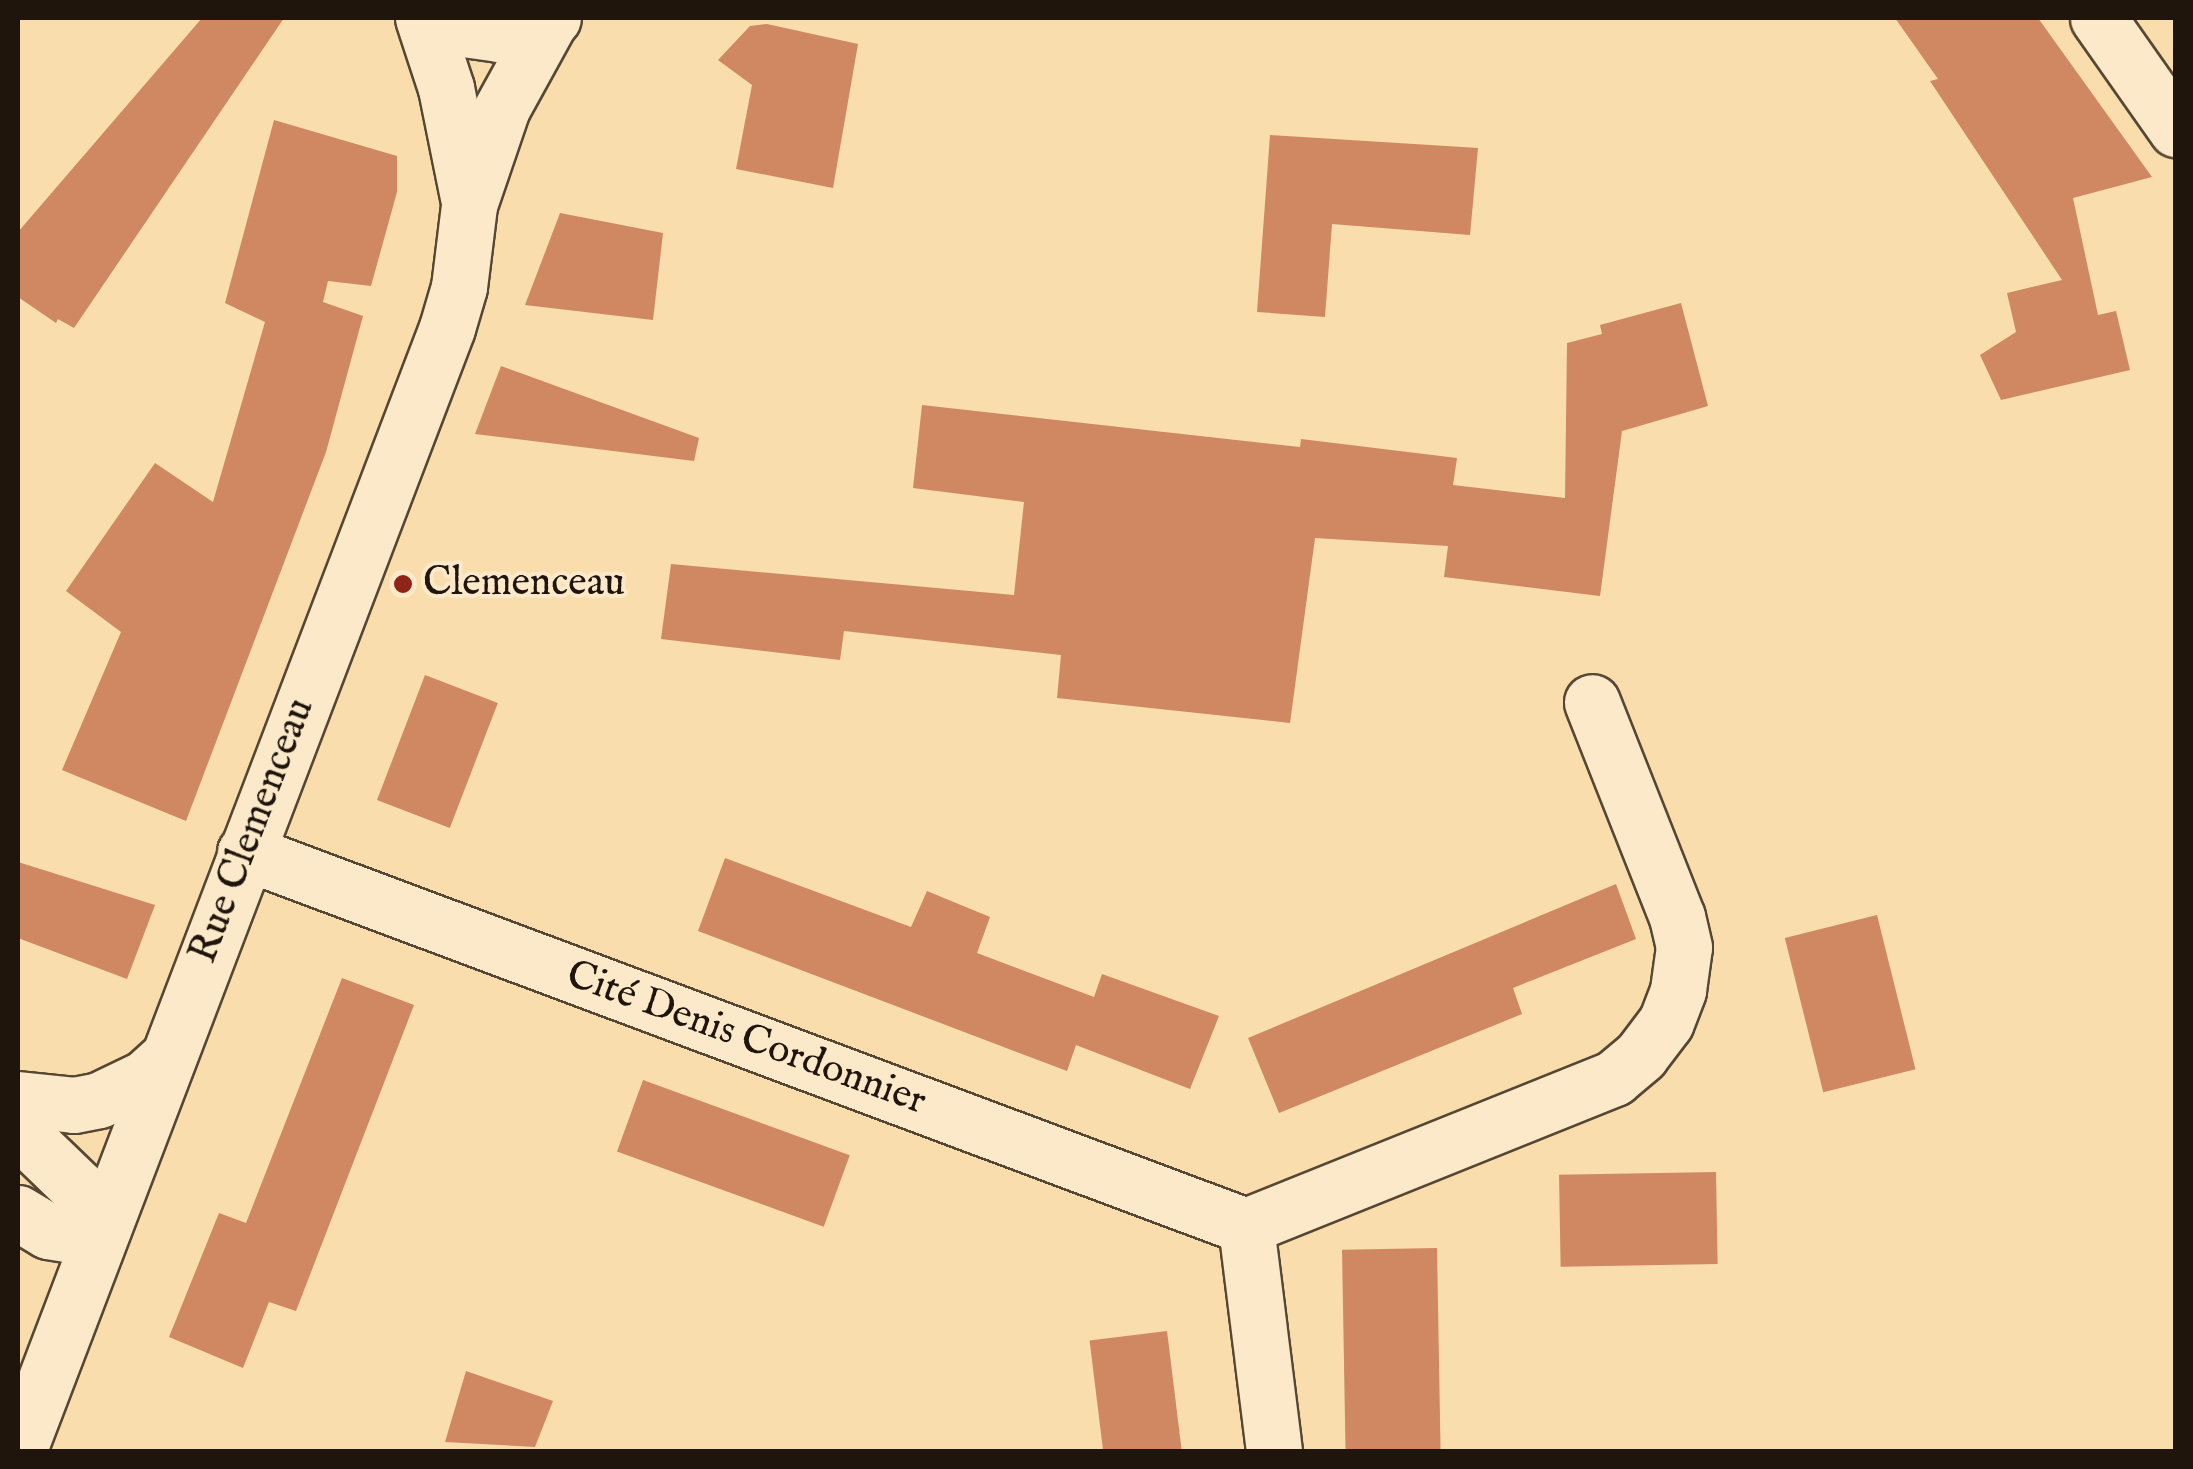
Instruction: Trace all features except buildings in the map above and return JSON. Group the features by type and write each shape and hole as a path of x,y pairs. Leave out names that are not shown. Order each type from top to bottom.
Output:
{"street":[{"name":"Rue Clemenceau","path":"423,18 446,88 469,205"},
{"path":"442,18 471,30 498,34 552,18"},
{"name":"Rue Clemenceau","path":"18,1452 164,1061 447,328 459,287 469,205 509,91 552,18"},
{"path":"2098,18 2176,128"},
{"path":"1274,1452 1246,1226 1614,1078 1641,1055 1666,1022 1678,990 1684,946 1677,916 1592,702"},
{"name":"Cité Denis Cordonnier","path":"245,852 1246,1226"},
{"path":"18,1099 74,1105 99,1100 120,1092 164,1061"},
{"path":"18,1130 78,1188 100,1230 48,1232 18,1213"}],"place":[{"name":"Clemenceau","path":"403,584"}]}
